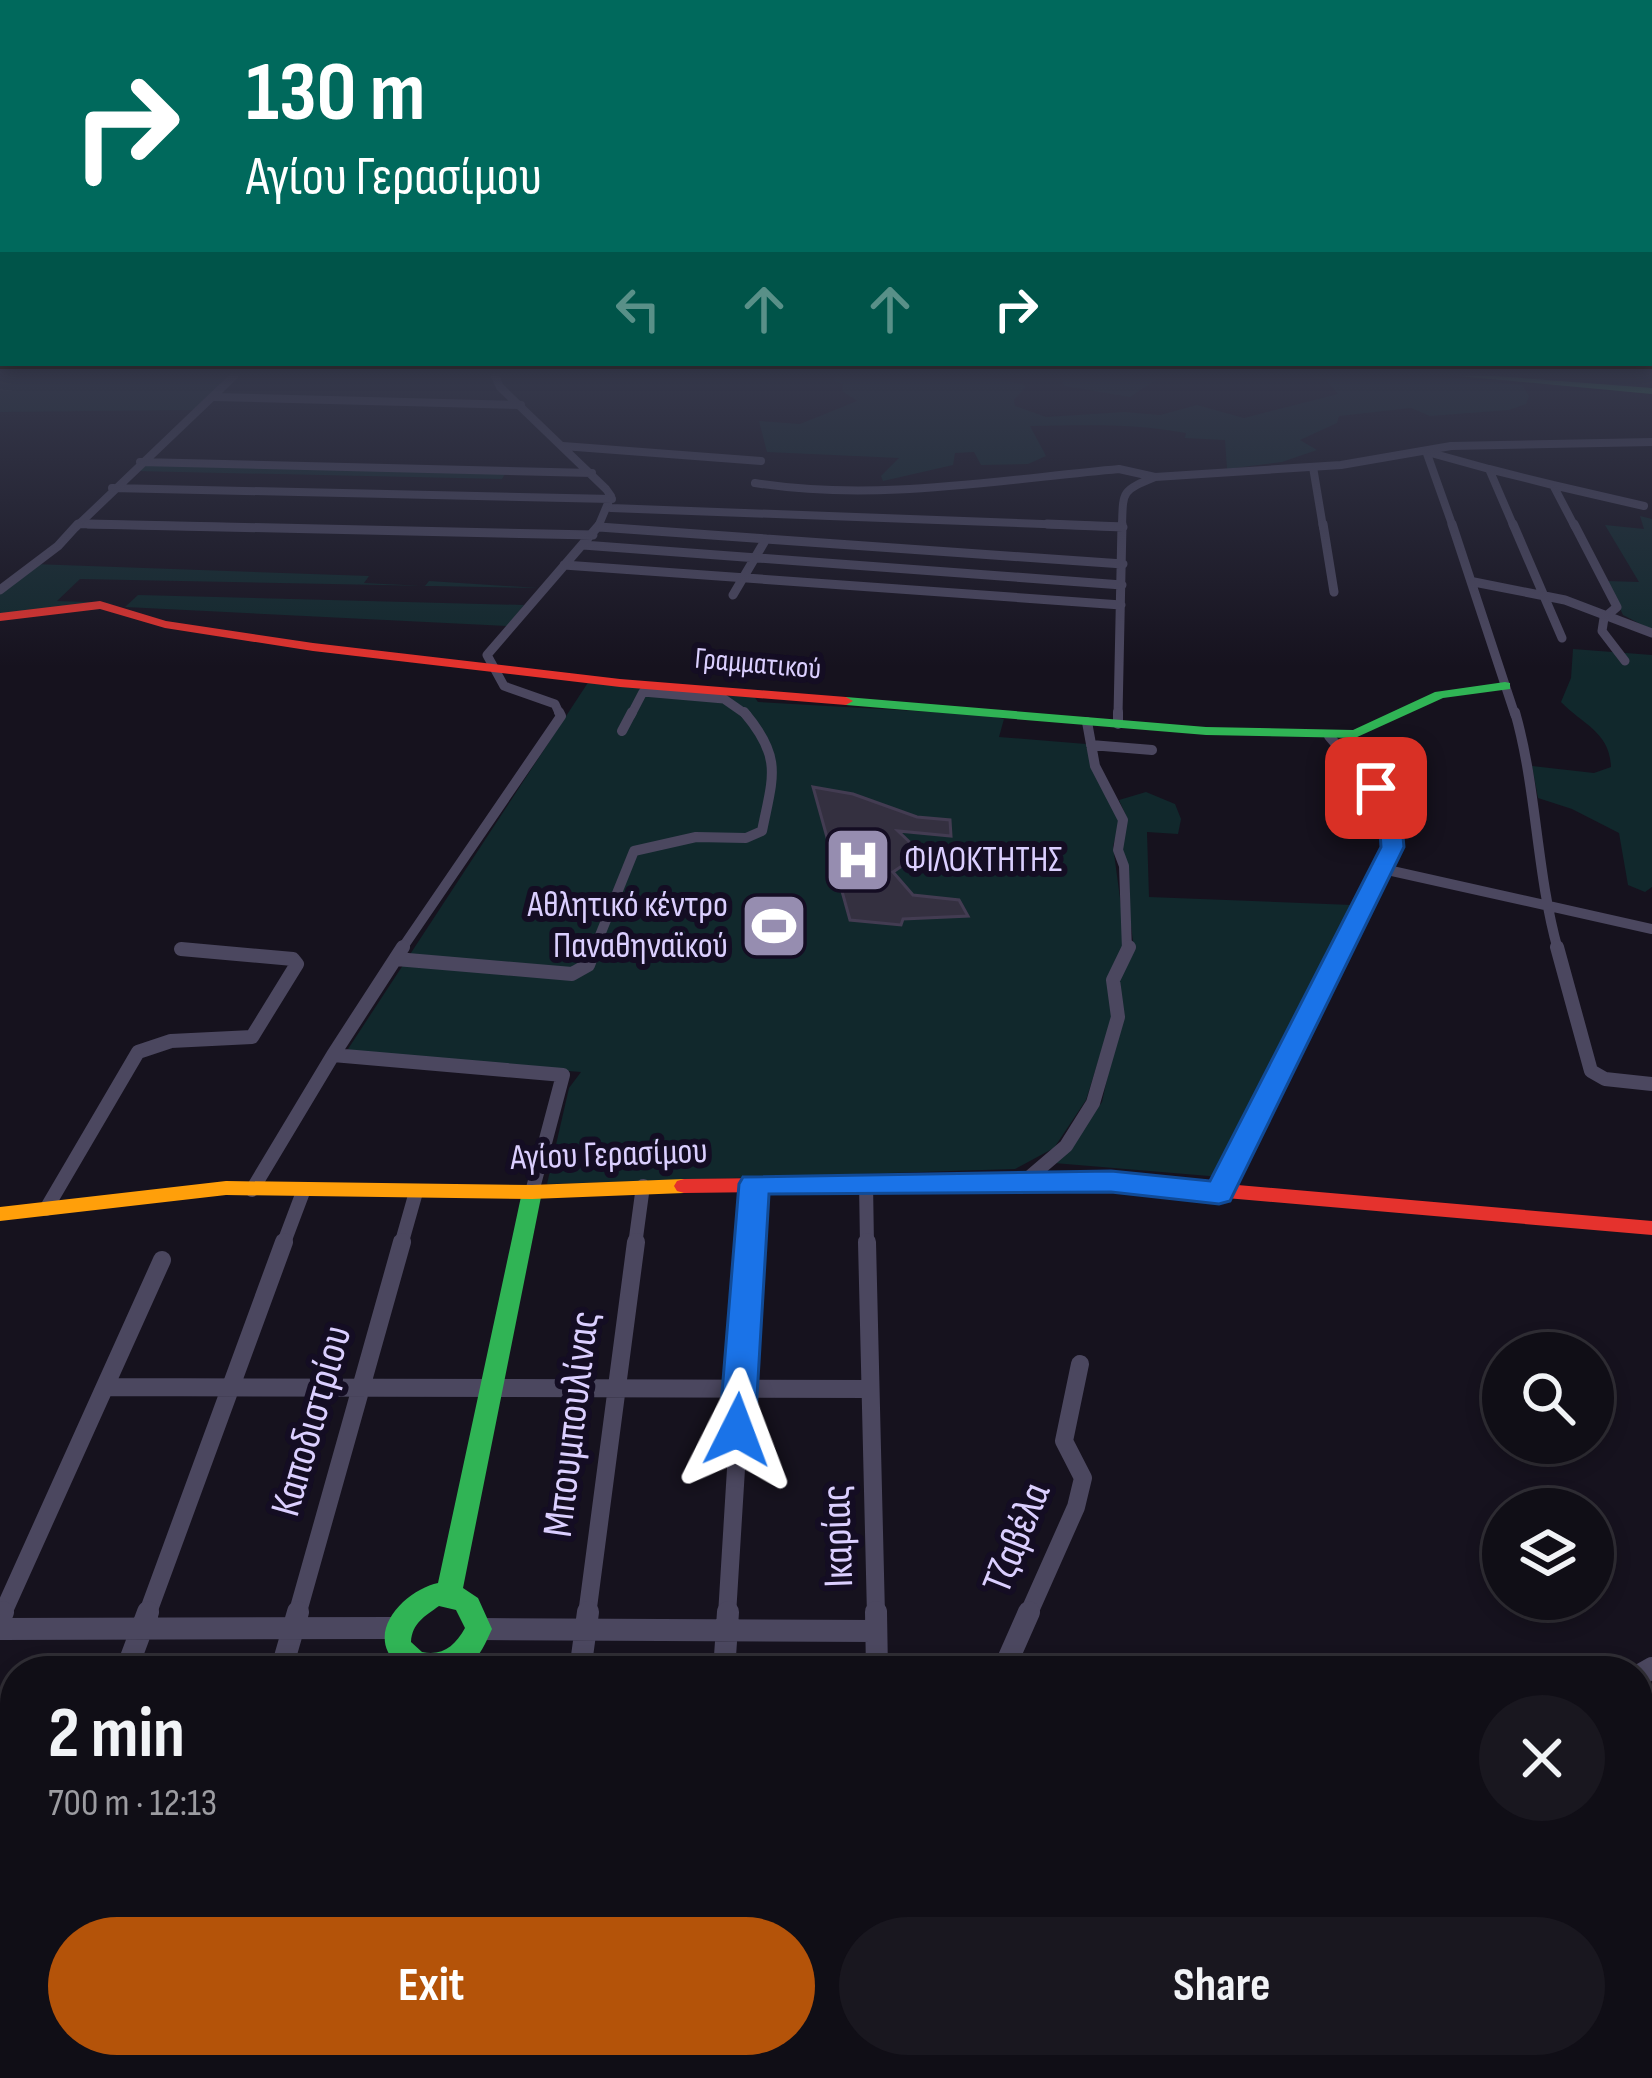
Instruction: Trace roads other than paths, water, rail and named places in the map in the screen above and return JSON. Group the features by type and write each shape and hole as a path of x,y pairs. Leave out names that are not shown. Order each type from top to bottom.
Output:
{"street":[{"path":"0,590 80,524 128,473"},
{"path":"252,1190 396,958 561,716 552,703 514,695 491,668 487,655 596,531 611,503 604,481 593,473"},
{"path":"755,484 861,494 1078,473"},
{"path":"1137,473 1156,477 1219,473"},
{"path":"1314,473 1334,592"},
{"path":"1434,473 1523,741 1546,907 1593,1074 1652,1084"},
{"path":"1491,473 1562,638"},
{"path":"1505,473 1644,506"},
{"path":"1118,724 1123,495 1128,488 1156,477"},
{"path":"1553,485 1617,608 1604,618 1602,632 1625,661"},
{"path":"112,488 611,503 1123,527"},
{"path":"80,524 596,531 1123,564"},
{"path":"734,595 766,539"},
{"path":"583,545 1122,585"},
{"path":"929,592 947,551"},
{"path":"564,565 1121,605"},
{"path":"1474,582 1544,591 1652,633"},
{"name":"Γραμματικού","path":"0,617 100,605 165,624 491,668 1088,722 1329,736 1374,729 1456,686 1505,686"},
{"path":"396,958 572,974 588,965 634,851 696,837 757,836 762,831 775,765 772,750 746,713 724,699 643,692 622,731"},
{"path":"1025,1180 1066,1146 1094,1103 1118,1017 1113,980 1130,944 1124,866 1118,850 1124,820 1090,746 1088,722"},
{"path":"1219,1193 1393,847 1390,816 1366,775 1329,736"},
{"path":"1090,746 1152,750"},
{"path":"1383,869 1652,929"},
{"path":"46,1209 139,1052 171,1041 252,1037 297,964 293,959 181,949"},
{"path":"333,1055 562,1075 532,1192 449,1593"},
{"name":"Αγίου Γερασίμου","path":"0,1214 188,1190 532,1192 1025,1180 1111,1181 1652,1228"},
{"path":"724,1656 754,1184"},
{"name":"Ικαρίας","path":"866,1184 877,1656"},
{"name":"Μπουμπουλίνας","path":"582,1656 643,1186"},
{"path":"131,1656 303,1192"},
{"name":"Καποδιστρίου","path":"285,1656 416,1192"},
{"path":"0,1619 162,1260"},
{"name":"Τζαβέλα","path":"1010,1656 1076,1507 1083,1478 1064,1441 1080,1364"},
{"path":"105,1387 870,1389"},
{"path":"402,1656 396,1628 405,1612 422,1599 449,1593 471,1603 478,1629 462,1656"},
{"path":"0,1629 396,1628"},
{"path":"478,1629 725,1634 876,1631"}],"place":[{"name":"ΦΙΛΟΚΤΗΤΗΣ","path":"858,860"},
{"name":"Αθλητικό κέντρο Παναθηναϊκού","path":"774,926"}]}
